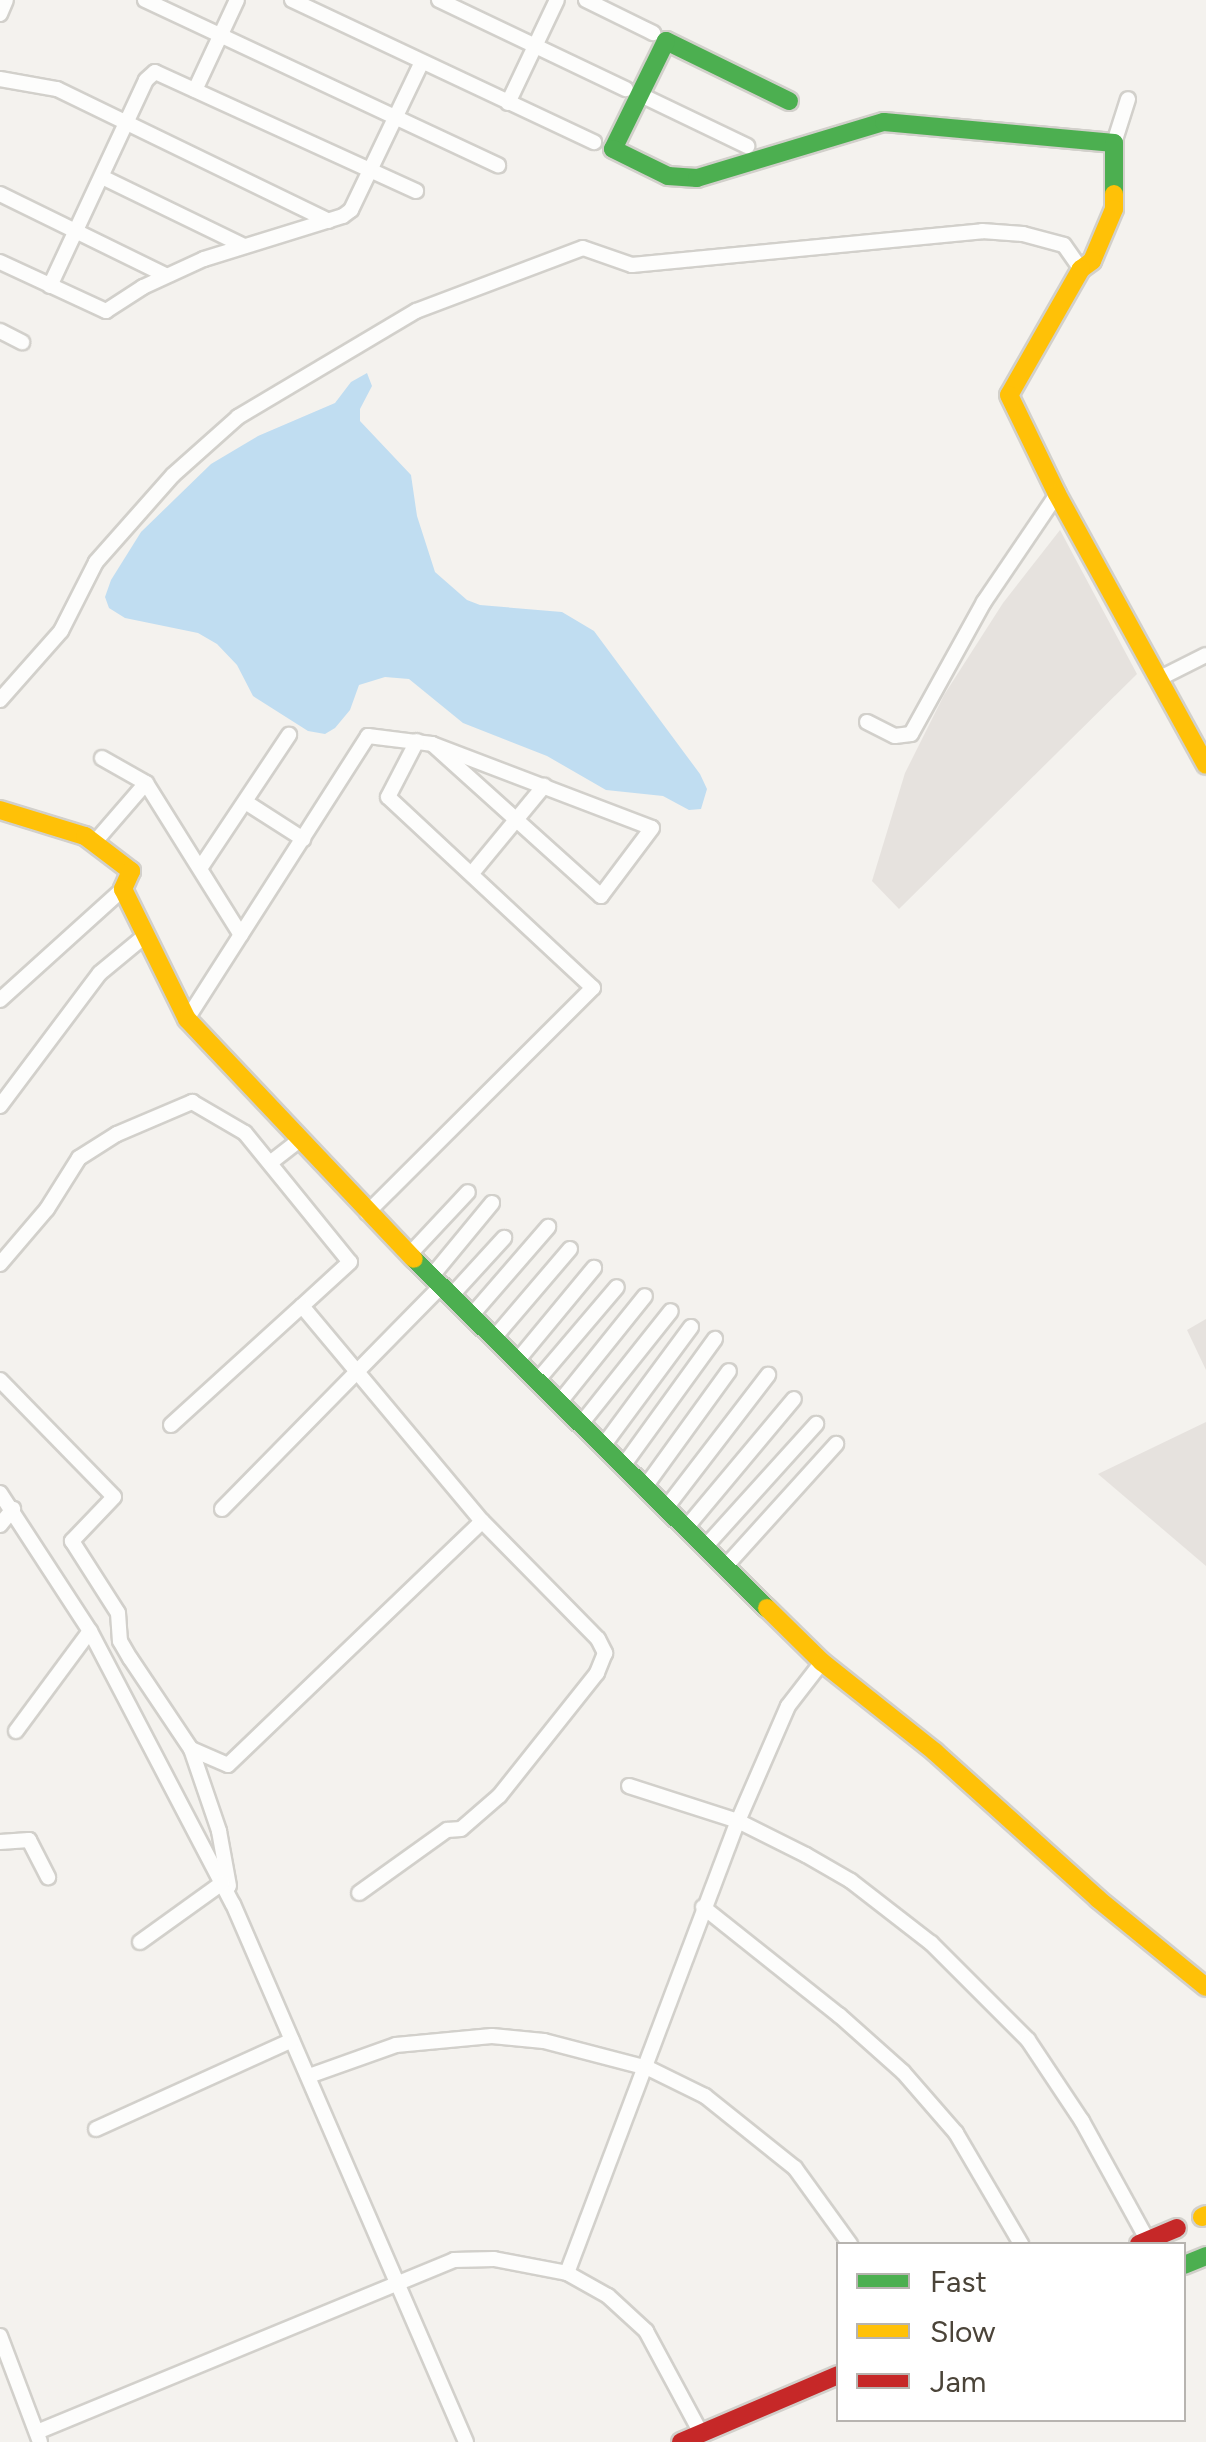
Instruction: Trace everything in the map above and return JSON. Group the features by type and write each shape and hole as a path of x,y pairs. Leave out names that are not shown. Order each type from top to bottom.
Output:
{"main road":[{"path":"789,100 666,42 633,92 612,149 668,176 696,178 884,122 993,136 1114,142 1114,209 1092,261 1081,269 1009,395 1057,494 1206,765"},
{"path":"1,812 94,842 132,871 123,889 187,1019 367,1213 822,1662 935,1752 1098,1899 1206,1987"},
{"path":"1145,2242 1176,2228"},
{"path":"682,2442 836,2377"},
{"path":"723,2442 836,2395"}],"street":[{"path":"144,0 498,165"},
{"path":"194,90 237,0"},
{"path":"292,0 317,6 422,62 594,142"},
{"path":"439,0 747,146"},
{"path":"508,103 557,0"},
{"path":"586,0 653,33"},
{"path":"0,262 106,311 165,275 329,221 350,210 422,62"},
{"path":"50,286 146,80 155,72 416,191"},
{"path":"0,79 57,89 329,221"},
{"path":"1114,142 1128,99"},
{"path":"102,177 244,246"},
{"path":"0,194 165,275"},
{"path":"0,700 61,632 96,562 173,475 238,418 416,311 583,248 632,266 982,231 1023,234 1064,245 1081,269"},
{"path":"0,332 22,342"},
{"path":"867,722 895,736 911,734 984,602 1057,494"},
{"path":"1160,678 1206,655"},
{"path":"201,867 289,735"},
{"path":"187,1019 368,736 425,742 652,828 601,896 425,742"},
{"path":"367,1213 593,988 473,872 388,797 425,742"},
{"path":"102,758 137,774 146,783 241,936"},
{"path":"94,842 146,783"},
{"path":"473,872 544,786"},
{"path":"247,802 303,838"},
{"path":"0,1000 123,889"},
{"path":"0,1106 100,973 146,935"},
{"path":"0,1264 46,1209 79,1158 117,1134 192,1102 245,1133 350,1262 170,1424"},
{"path":"270,1164 299,1140"},
{"path":"409,1255 468,1192"},
{"path":"441,1286 492,1203"},
{"path":"471,1316 548,1227"},
{"path":"222,1509 441,1286 504,1238"},
{"path":"494,1338 570,1249"},
{"path":"517,1361 594,1268"},
{"path":"537,1381 617,1287"},
{"path":"559,1402 645,1296"},
{"path":"302,1306 482,1522 598,1639 605,1654 597,1672 499,1796 461,1829 437,1836 359,1893"},
{"path":"581,1424 671,1311"},
{"path":"603,1446 691,1327"},
{"path":"623,1466 714,1340"},
{"path":"644,1487 730,1372"},
{"path":"666,1508 768,1375"},
{"path":"0,1380 114,1498 72,1542 118,1614 120,1641 191,1749 218,1831 233,1904"},
{"path":"686,1528 794,1400"},
{"path":"705,1547 816,1424"},
{"path":"725,1566 836,1444"},
{"path":"0,1493 90,1631 233,1904 466,2442"},
{"path":"0,1525 13,1508"},
{"path":"191,1749 228,1764 482,1522"},
{"path":"16,1731 90,1631"},
{"path":"566,2273 648,2068 738,1821 788,1706 822,1662"},
{"path":"629,1786 738,1821 850,1881 932,1943 1028,2040 1072,2104 1142,2242"},
{"path":"0,1842 28,1840 48,1877"},
{"path":"140,1942 222,1883"},
{"path":"704,1907 840,2015 903,2072 956,2133 1020,2242"},
{"path":"310,2076 396,2045 492,2036 544,2041 648,2068 706,2096 783,2157 848,2242"},
{"path":"96,2128 292,2040"},
{"path":"0,2336 38,2437 454,2260 494,2259 566,2273 608,2296 646,2331 701,2433"}],"shaded area":[{"path":"1060,530 1137,674 899,909 872,881 905,773 944,695 1003,603"},
{"path":"1206,1319 1206,1370 1187,1330"},
{"path":"1206,1422 1206,1566 1098,1474"}],"water":[{"path":"367,373 372,386 360,409 360,421 411,475 417,516 435,572 467,600 480,605 562,612 594,631 700,774 707,789 701,809 689,810 663,796 606,790 547,756 463,723 409,679 385,677 359,685 350,710 335,728 325,734 308,731 253,696 237,665 217,644 198,633 125,618 109,608 105,597 111,580 141,532 211,464 258,436 335,403 351,382"}],"traffic: fast":[{"path":"789,101 666,41 613,149 668,176 697,178 884,122 1114,143 1114,194"},
{"path":"414,1259 767,1608"},
{"path":"1186,2264 1206,2256"}],"traffic: slow":[{"path":"1114,194 1114,209 1092,261 1081,269 1009,395 1057,494 1206,765"},
{"path":"0,810 85,836 131,871 123,889 187,1019 414,1259"},
{"path":"767,1608 822,1662 935,1752 1098,1899 1206,1987"},
{"path":"1202,2217 1206,2215"}],"traffic: jam":[{"path":"1144,2242 1177,2228"},
{"path":"681,2442 836,2376"}]}
